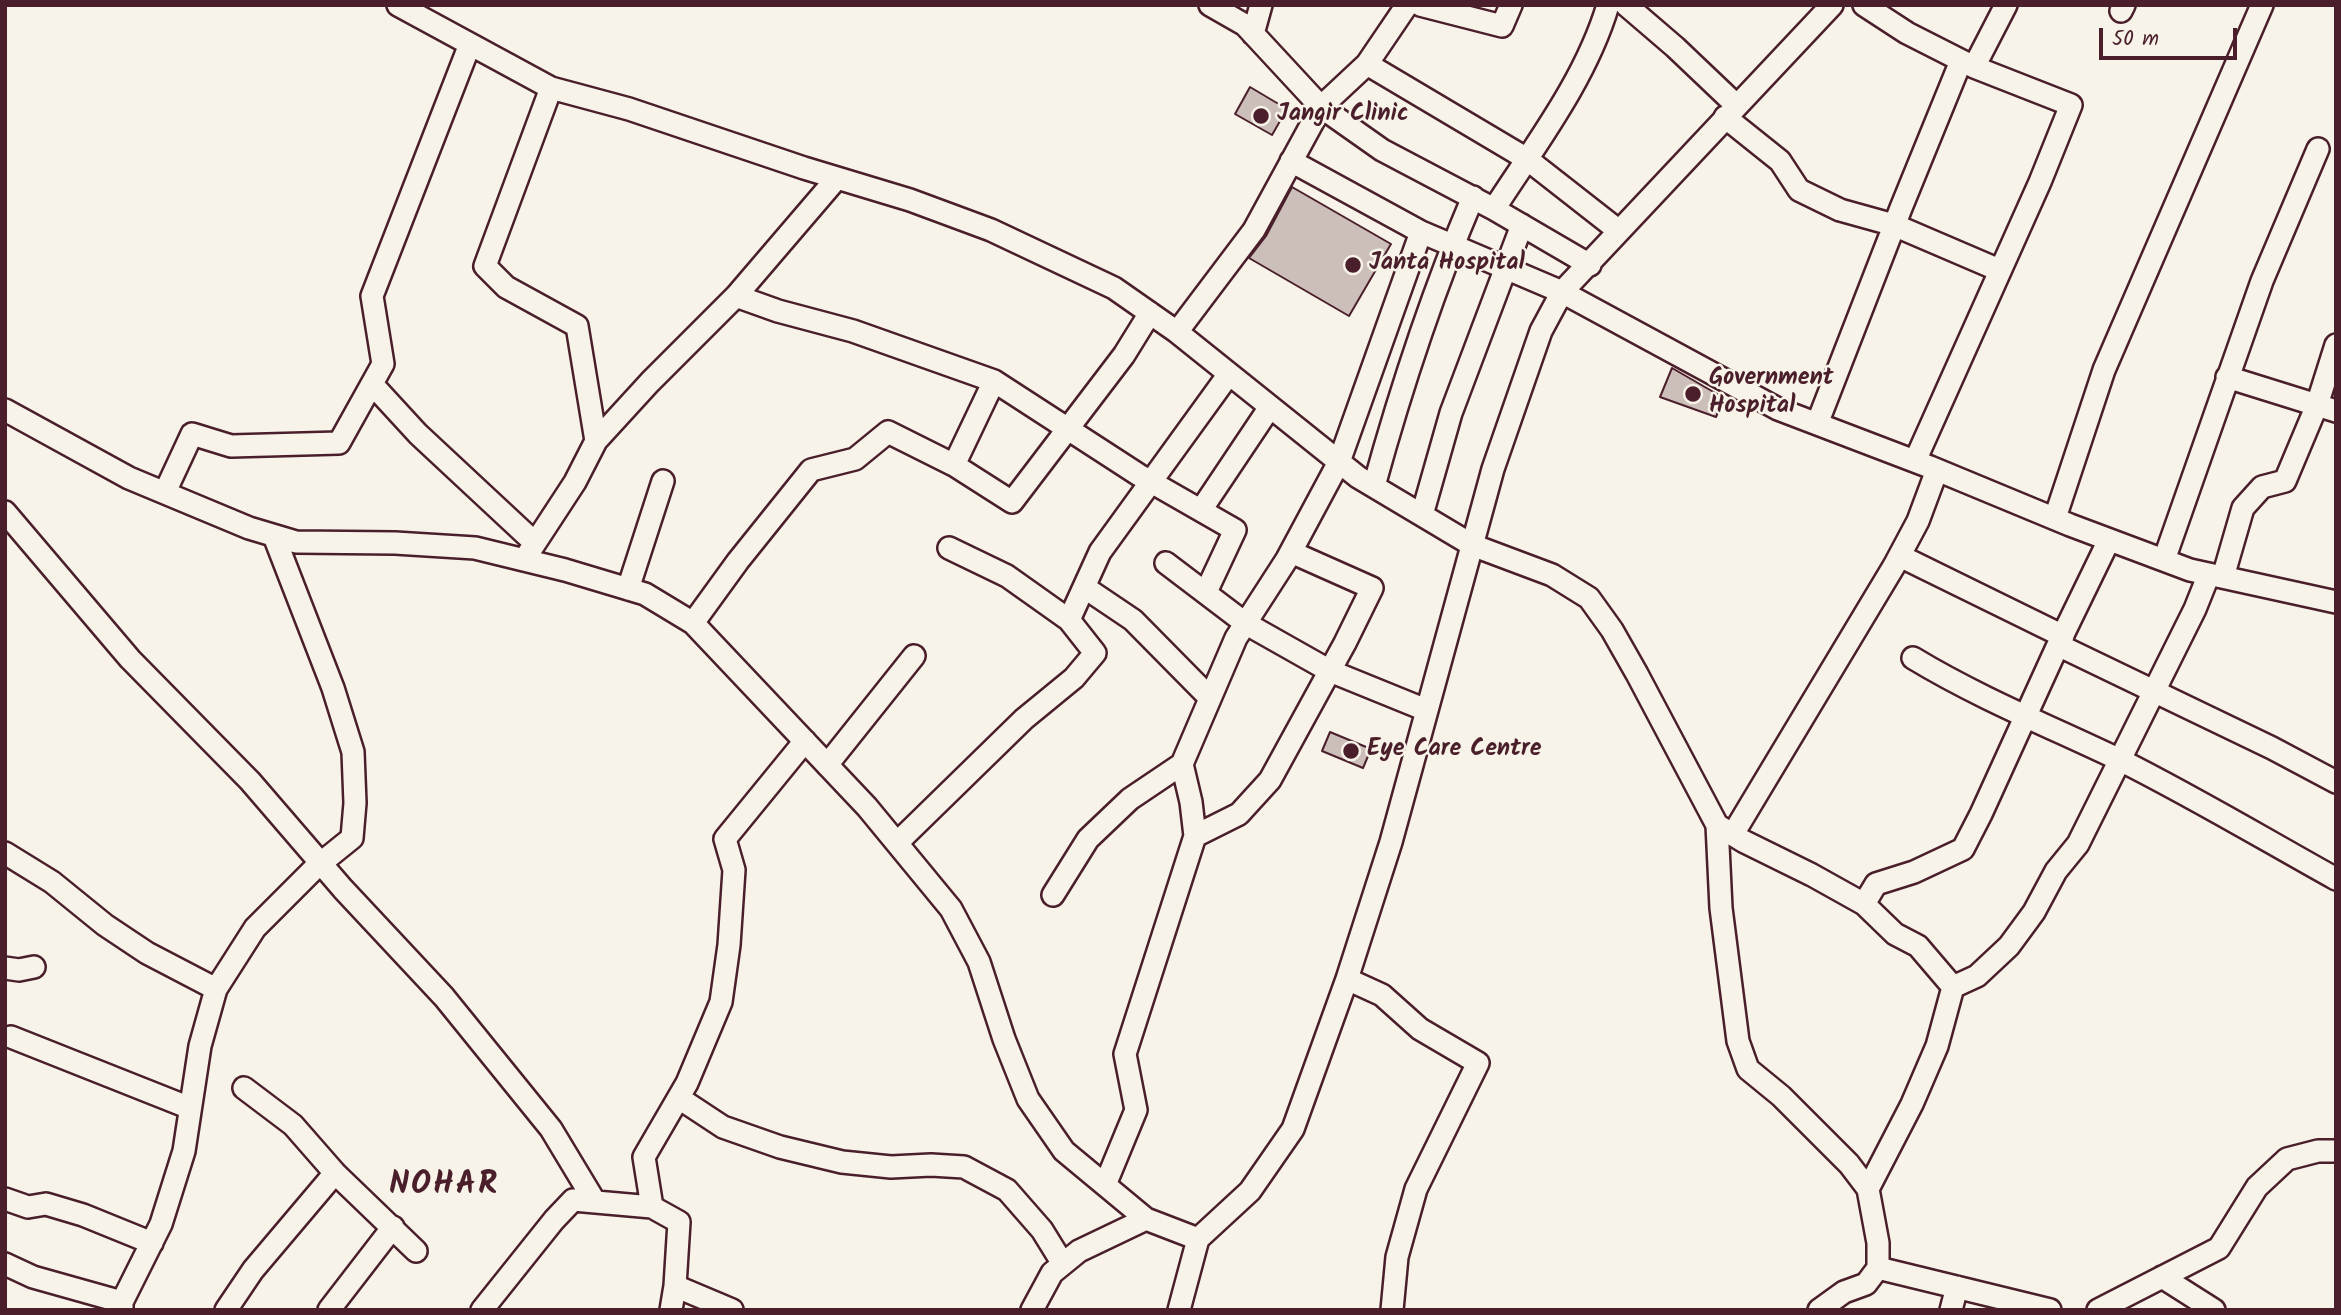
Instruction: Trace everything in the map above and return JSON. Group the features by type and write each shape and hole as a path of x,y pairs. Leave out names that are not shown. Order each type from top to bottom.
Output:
{"street":[{"path":"398,5 551,89 629,109 910,200 991,230 1114,288 1177,332 1339,462 1374,486 1472,545 1552,575 1588,598 1612,630 1725,830 1864,904 1895,934 1918,946 1953,987"},
{"path":"1209,5 1244,25 1321,107 1382,150 1494,208 1590,265"},
{"path":"1253,34 1261,5"},
{"path":"1177,332 1254,230 1321,107 1367,64 1407,5"},
{"path":"1420,5 1502,26 1511,5"},
{"path":"1494,208 1527,159 1598,39 1608,5"},
{"path":"1626,5 1675,47 1730,111 1780,161 1799,190 1840,210 1894,225 1999,270"},
{"path":"1179,1310 1198,1239 1250,1191 1293,1129 1347,979 1391,842 1493,469 1541,331 1562,292 1832,5"},
{"path":"1864,5 1907,33 1968,64 2071,105 2040,182 1915,461"},
{"path":"1817,424 1894,225 1968,64 2006,5"},
{"path":"2054,519 2104,369 2262,5"},
{"path":"165,492 192,434 231,446 339,443 383,364 372,296 470,44"},
{"path":"1367,64 1527,159 1619,230"},
{"path":"551,89 485,266 506,287 577,326 596,441"},
{"path":"2164,560 2262,281 2318,149"},
{"path":"1291,161 1421,232 1562,292 1778,409 2164,560 2216,576 2336,602"},
{"path":"529,552 575,482 596,441 650,382 736,296 836,178"},
{"path":"1374,486 1396,407 1453,245 1473,197"},
{"path":"1422,515 1451,413 1522,225"},
{"path":"1053,895 1088,839 1130,799 1182,764 1236,638 1291,552 1339,462 1421,232"},
{"path":"736,296 778,311 853,331 994,381 1151,482 1235,530 1206,593"},
{"path":"693,623 738,561 811,470 856,459 888,432 954,465 1012,502 1124,355 1150,313"},
{"path":"1953,987 1977,976 2015,938 2034,912 2056,871 2078,844 2195,609 2216,576 2243,508 2262,487 2285,481 2326,408 2336,345"},
{"path":"1069,620 1100,552 1228,374"},
{"path":"2227,377 2326,408"},
{"path":"954,465 994,381"},
{"path":"372,384 529,552"},
{"path":"1201,510 1270,407"},
{"path":"5,410 129,478 274,536 296,542 395,543 529,552 645,594 693,623 867,807 951,909 979,962 1004,1039 1028,1099 1064,1151 1146,1219 1198,1239"},
{"path":"1818,1310 1844,1292 1866,1284 1878,1268 1878,1243 1868,1189 1840,1154 1781,1096 1748,1069 1738,1041 1722,921 1725,830 1900,556 1918,521 1937,470"},
{"path":"628,589 663,481"},
{"path":"5,512 130,659 250,781 444,997 551,1129 595,1202"},
{"path":"5,1264 33,1277 122,1306 162,1224 184,1151 200,1046 216,989 255,928 321,863 352,838 355,803 352,752 333,688 274,536"},
{"path":"1864,904 1876,884 1914,872 1963,849 2109,540"},
{"path":"897,843 1024,719 1074,678 1095,653 1069,620 1007,576 949,548"},
{"path":"1195,836 1239,814 1270,780 1372,588 1291,552"},
{"path":"1900,556 2154,692 2272,748 2336,782"},
{"path":"1167,563 1245,623 1330,671 1426,710"},
{"path":"1084,587 1133,620 1210,698"},
{"path":"827,765 914,656"},
{"path":"1913,658 1956,684 2120,760 2212,808 2336,879"},
{"path":"652,1207 644,1157 687,1083 721,1002 729,945 734,870 725,839 805,741"},
{"path":"1105,1185 1136,1110 1125,1055 1195,836 1191,802 1182,764"},
{"path":"5,853 52,882 105,925 148,953 216,989"},
{"path":"5,968 19,970 34,967"},
{"path":"1347,979 1382,995 1420,1029 1478,1063 1416,1188 1397,1257 1392,1310"},
{"path":"1868,1189 1912,1104 1937,1046 1953,987"},
{"path":"11,1037 190,1108"},
{"path":"244,1088 293,1125 335,1172 416,1251"},
{"path":"679,1098 723,1127 779,1147 842,1162 891,1167 964,1167 1007,1190 1042,1230 1063,1264"},
{"path":"2098,1310 2219,1248 2257,1187 2287,1159 2318,1151 2336,1152"},
{"path":"226,1310 253,1270 335,1172"},
{"path":"5,1199 28,1207 46,1204 83,1215 152,1243"},
{"path":"482,1310 573,1200 652,1207 678,1223 671,1310"},
{"path":"1032,1310 1052,1273 1079,1251 1146,1219"},
{"path":"329,1310 393,1227"},
{"path":"1878,1268 2050,1310"},
{"path":"2162,1277 2214,1310"},
{"path":"675,1286 732,1310"},
{"path":"1951,1310 1957,1287"}],"building":[{"path":"1250,87 1287,109 1272,135 1235,114"},
{"path":"1292,187 1391,244 1349,316 1249,258 1266,236"},
{"path":"1672,368 1724,398 1716,417 1660,397"},
{"path":"1330,732 1371,749 1363,768 1322,751"}],"place":[{"name":"Jangir Clinic","path":"1261,116"},
{"name":"Janta Hospital","path":"1353,265"},
{"name":"Government Hospital","path":"1693,394"},
{"name":"Eye Care Centre","path":"1351,751"}],"district":[{"name":"NOHAR","path":"444,1188"}]}
